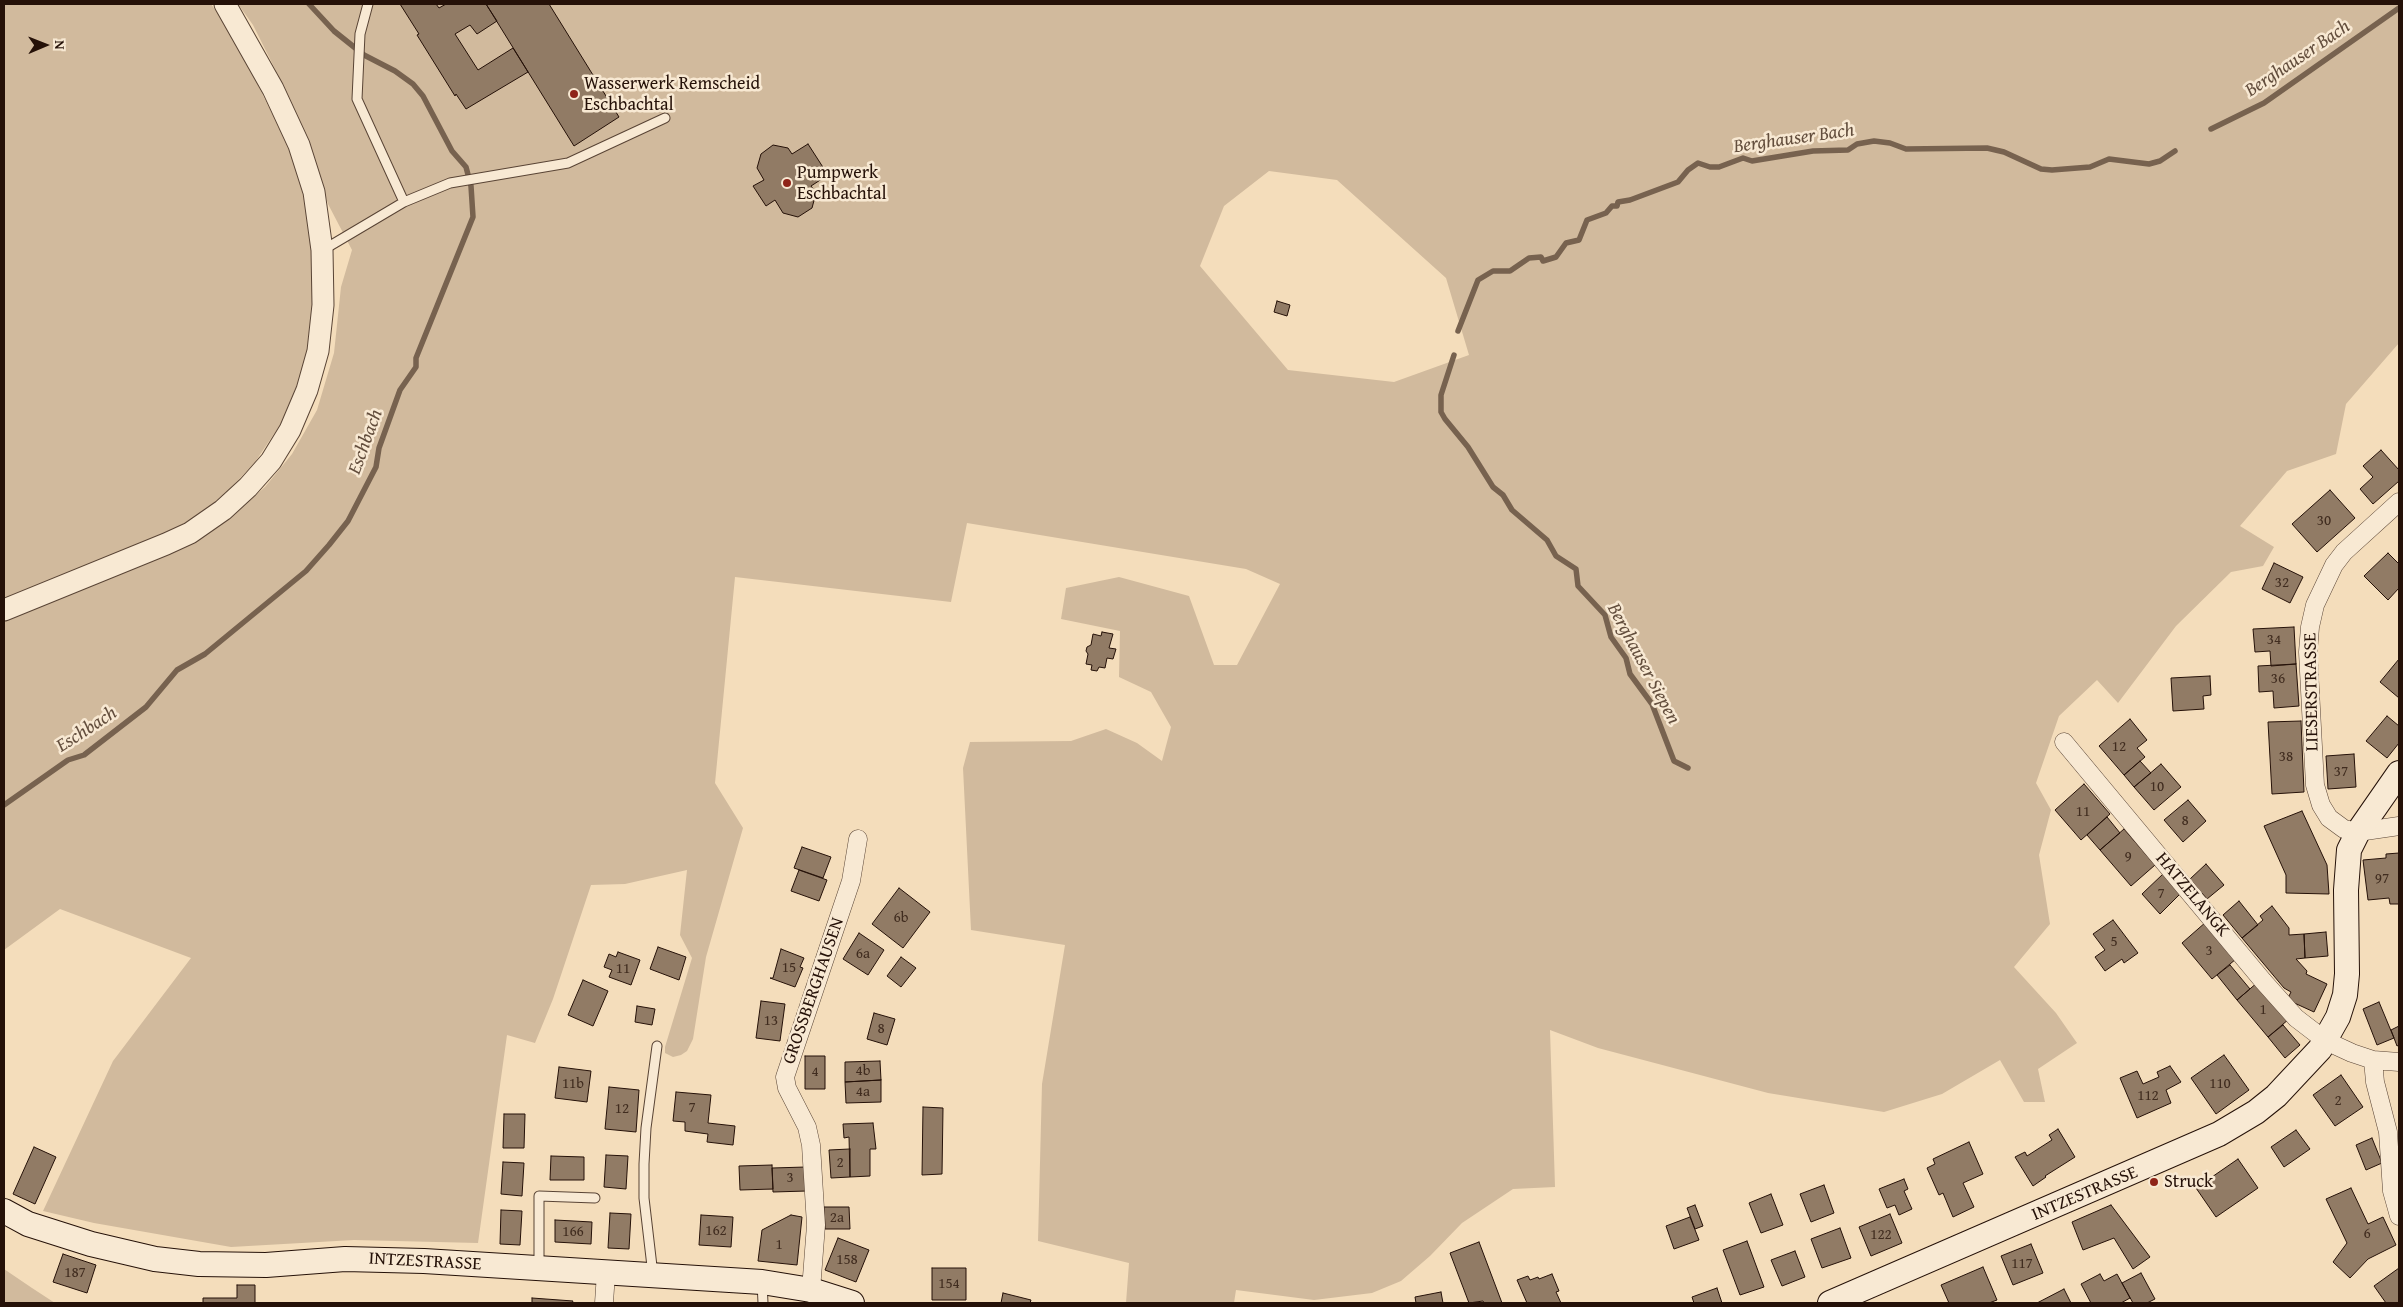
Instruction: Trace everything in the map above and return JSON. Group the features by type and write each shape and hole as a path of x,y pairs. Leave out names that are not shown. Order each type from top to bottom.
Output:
{"main road":[{"name":"INTZESTRASSE","path":"1830,1303 2153,1164 2233,1126 2256,1112 2276,1096 2304,1068 2326,1041 2338,1017 2345,995 2347,974 2346,872 2349,850 2358,832 2399,773"},
{"name":"INTZESTRASSE","path":"4,1211 28,1224 91,1244 155,1258 199,1264 266,1265 374,1259 606,1272 653,1276 763,1292 811,1290 841,1302"}],"street":[{"path":"4,610 106,570 190,533 223,510 259,476 290,430 313,372 323,305 322,250 314,192 299,145 258,60 225,4"},
{"name":"LIESERSTRASSE","path":"2358,832 2344,829 2329,818 2317,794 2308,661 2310,627 2315,605 2334,565 2344,552 2399,502"},
{"name":"HATZELANGK","path":"2064,742 2283,1004 2303,1024 2326,1041 2373,1060 2399,1062"},
{"path":"2358,832 2399,826"},
{"name":"GROSSBERGHAUSEN","path":"811,1290 816,1225 811,1146 804,1122 786,1088 785,1077 851,881 858,839"},
{"path":"2373,1060 2375,1082 2394,1139 2392,1191 2399,1216"},
{"path":"604,1303 606,1272"}],"lane":[{"path":"368,4 359,46 358,99 404,202"},
{"path":"322,250 404,202 450,183 568,163 665,118"},
{"path":"653,1276 646,1215 644,1164 646,1128 657,1046"},
{"path":"538,1268 539,1196 595,1198"}],"shaded area":[{"path":"4,4 211,4 232,33 293,156 304,199 312,257 312,305 307,351 298,383 280,425 255,462 230,489 202,513 166,534 4,601"},
{"path":"238,4 2399,4 2399,343 2346,404 2336,454 2287,471 2240,526 2274,547 2263,566 2231,572 2176,626 2118,703 2097,680 2059,716 2036,783 2051,810 2039,855 2050,924 2014,967 2056,1013 2077,1043 2038,1069 2045,1102 2024,1102 2000,1060 1942,1094 1884,1112 1768,1093 1598,1048 1550,1030 1555,1187 1513,1189 1462,1223 1430,1256 1401,1281 1372,1293 1314,1300 1236,1290 1234,1303 1126,1303 1129,1263 1038,1241 1042,1084 1065,945 971,930 963,768 970,742 1071,741 1106,729 1137,743 1162,761 1171,727 1151,692 1119,677 1120,631 1061,619 1066,588 1119,577 1189,596 1214,665 1237,665 1280,584 1246,569 967,523 951,602 735,577 715,783 743,828 706,957 693,1039 687,1051 673,1057 665,1053 665,1047 692,958 680,935 687,870 625,884 591,885 553,999 535,1043 507,1035 478,1243 354,1240 231,1247 94,1223 43,1211 113,1061 191,958 60,909 4,950 4,621 200,539 233,515 265,487 292,454 317,410 334,353 341,287 352,250 328,204 311,147 253,25","holes":["1269,171 1337,180 1446,278 1469,355 1394,382 1288,370 1200,266 1224,206"]},
{"path":"4,1269 32,1288 55,1303 4,1303"}],"building":[{"path":"400,4 436,4 439,8 446,4 486,4 497,21 477,34 470,25 455,34 478,70 513,48 528,72 466,109 456,94 455,96"},
{"name":"Wasserwerk Remscheid Eschbachtal","path":"486,4 549,4 619,117 574,146"},
{"name":"Pumpwerk Eschbachtal","path":"808,144 828,175 811,186 816,193 812,208 798,217 783,213 775,200 766,206 753,186 764,180 757,168 761,154 773,145 788,148 792,154"},
{"path":"1277,301 1290,305 1287,316 1274,312"},
{"path":"2381,450 2399,470 2399,481 2373,504 2360,489 2373,477 2363,466"},
{"path":"2330,490 2355,518 2317,552 2292,524"},
{"path":"2388,553 2399,564 2399,588 2388,600 2364,576"},
{"path":"2274,563 2303,577 2290,603 2262,589"},
{"path":"2294,627 2296,664 2271,666 2270,651 2255,652 2253,629"},
{"path":"1102,632 1113,634 1109,648 1116,649 1113,659 1107,658 1105,668 1099,667 1097,671 1091,670 1092,665 1086,664 1087,647 1091,645 1093,634 1101,636"},
{"path":"2399,659 2399,698 2380,682"},
{"path":"2296,664 2299,706 2274,708 2273,691 2259,692 2258,666"},
{"path":"2210,676 2211,695 2203,696 2204,709 2173,711 2171,678"},
{"path":"2387,716 2399,726 2399,743 2387,758 2366,741"},
{"path":"2130,719 2147,740 2137,748 2145,757 2124,775 2099,746"},
{"path":"2301,721 2304,792 2272,794 2268,722"},
{"path":"2354,754 2356,787 2328,789 2326,756"},
{"path":"2140,761 2151,773 2134,787 2124,775"},
{"path":"2161,764 2181,787 2154,810 2134,787"},
{"path":"2084,784 2110,814 2081,840 2055,810"},
{"path":"2188,800 2206,821 2183,842 2164,820"},
{"path":"2302,811 2327,865 2329,894 2286,893 2286,875 2264,826"},
{"path":"2107,817 2120,833 2100,850 2087,835"},
{"path":"2124,829 2155,865 2131,886 2100,850"},
{"path":"802,847 831,857 823,878 794,868"},
{"path":"2399,853 2399,904 2390,904 2389,898 2368,900 2363,860 2386,858 2386,854"},
{"path":"2206,864 2224,885 2207,899 2190,879"},
{"path":"799,870 827,880 819,901 791,891"},
{"path":"2163,874 2181,893 2160,914 2142,894"},
{"path":"899,888 930,912 903,948 872,924"},
{"path":"2239,901 2258,925 2242,938 2223,915"},
{"path":"2272,906 2289,928 2289,935 2304,934 2305,958 2296,959 2307,971 2306,974 2327,984 2314,1012 2290,1001 2288,998 2291,992 2284,988 2242,938 2263,920 2260,916"},
{"path":"2113,920 2138,953 2124,963 2122,959 2105,971 2095,957 2105,950 2093,934"},
{"path":"2206,922 2236,959 2212,979 2182,943"},
{"path":"2326,932 2328,956 2305,958 2304,934"},
{"path":"859,933 884,950 868,975 843,959"},
{"path":"658,947 686,957 679,980 650,969"},
{"path":"781,949 804,958 800,967 803,968 795,987 770,978 773,978"},
{"path":"618,952 640,960 631,985 609,977 612,970 604,967 609,954 616,957"},
{"path":"901,957 916,968 901,987 887,976"},
{"path":"2230,965 2250,989 2237,1000 2217,975"},
{"path":"583,980 608,991 593,1026 568,1015"},
{"path":"2258,982 2289,1019 2268,1037 2237,1000"},
{"path":"761,1001 785,1004 780,1041 756,1038"},
{"path":"2379,1002 2394,1038 2377,1045 2363,1009"},
{"path":"637,1006 655,1009 652,1025 635,1022"},
{"path":"874,1013 895,1019 887,1045 867,1039"},
{"path":"2283,1025 2300,1045 2285,1058 2268,1037"},
{"path":"2399,1026 2399,1045 2397,1046 2391,1030"},
{"path":"2224,1055 2249,1090 2216,1114 2191,1078"},
{"path":"805,1056 825,1056 825,1089 805,1089"},
{"path":"880,1061 881,1080 845,1082 845,1062"},
{"path":"2170,1066 2181,1082 2166,1090 2171,1103 2137,1118 2120,1078 2137,1071 2143,1084 2159,1077 2157,1072"},
{"path":"559,1067 591,1071 587,1102 555,1098"},
{"path":"2341,1075 2363,1107 2335,1126 2313,1095"},
{"path":"881,1080 881,1102 846,1103 845,1082"},
{"path":"609,1087 639,1090 636,1132 605,1129"},
{"path":"676,1092 711,1095 708,1123 735,1126 733,1145 707,1142 708,1134 685,1131 685,1122 673,1121"},
{"path":"923,1107 943,1108 942,1174 922,1175"},
{"path":"504,1114 525,1114 524,1148 503,1148"},
{"path":"873,1123 876,1149 870,1149 870,1176 850,1177 849,1137 844,1138 843,1124"},
{"path":"2058,1129 2075,1157 2033,1186 2015,1157 2025,1152 2027,1156 2052,1140 2049,1135"},
{"path":"2296,1130 2310,1149 2284,1167 2271,1147"},
{"path":"2372,1138 2382,1163 2366,1170 2356,1145"},
{"path":"1969,1142 1983,1174 1963,1183 1974,1207 1953,1217 1943,1193 1939,1195 1927,1168 1935,1164 1933,1159"},
{"path":"34,1147 56,1157 35,1204 13,1194"},
{"path":"850,1149 850,1177 831,1178 829,1150"},
{"path":"606,1155 628,1156 626,1189 604,1187"},
{"path":"551,1156 584,1157 584,1180 550,1180"},
{"path":"2238,1159 2258,1188 2216,1217 2196,1188"},
{"path":"503,1162 524,1163 522,1196 501,1194"},
{"path":"772,1165 773,1189 740,1190 739,1166"},
{"path":"806,1167 807,1191 773,1192 772,1168"},
{"path":"1904,1179 1908,1189 1904,1191 1912,1209 1899,1215 1895,1205 1887,1208 1879,1189"},
{"path":"1824,1185 1834,1213 1811,1222 1800,1194"},
{"path":"2351,1188 2368,1224 2383,1217 2396,1245 2368,1259 2350,1278 2333,1262 2347,1243 2326,1199"},
{"path":"1771,1194 1783,1225 1761,1233 1749,1203"},
{"path":"1695,1205 1703,1226 1695,1229 1687,1208"},
{"path":"2111,1205 2150,1257 2133,1269 2114,1238 2083,1250 2072,1222"},
{"path":"824,1207 849,1207 850,1229 825,1229"},
{"path":"501,1210 522,1211 520,1245 500,1244"},
{"path":"610,1213 631,1214 629,1249 608,1248"},
{"path":"1890,1214 1902,1243 1871,1256 1859,1227"},
{"path":"701,1215 733,1217 731,1247 699,1245"},
{"path":"791,1215 802,1217 797,1265 758,1261 762,1230"},
{"path":"1690,1217 1699,1240 1674,1249 1666,1226"},
{"path":"555,1220 592,1222 591,1244 555,1242"},
{"path":"1840,1228 1851,1258 1822,1268 1811,1239"},
{"path":"838,1238 869,1250 856,1282 825,1270"},
{"path":"1747,1241 1764,1287 1740,1295 1723,1250"},
{"path":"1479,1242 1502,1303 1484,1303 1483,1301 1469,1303 1450,1253"},
{"path":"2031,1244 2043,1273 2013,1285 2001,1256"},
{"path":"1795,1251 1805,1277 1782,1286 1771,1260"},
{"path":"63,1254 96,1265 87,1293 53,1282"},
{"path":"1983,1267 1997,1300 1989,1303 1949,1303 1941,1285"},
{"path":"932,1268 966,1268 966,1300 932,1300"},
{"path":"2399,1268 2399,1303 2386,1303 2374,1286"},
{"path":"2141,1273 2155,1299 2147,1303 2133,1303 2122,1283"},
{"path":"1552,1274 1559,1291 1556,1292 1561,1303 1527,1303 1517,1280 1528,1276 1530,1280 1538,1277 1539,1279"},
{"path":"2100,1274 2104,1281 2117,1274 2130,1298 2121,1303 2091,1303 2081,1284"},
{"path":"237,1285 255,1285 255,1303 203,1303 203,1298 237,1298"},
{"path":"1717,1288 1722,1303 1694,1303 1692,1297"},
{"path":"2064,1289 2071,1303 2037,1303"},
{"path":"1441,1292 1443,1303 1416,1303 1415,1297"},
{"path":"1003,1293 1031,1300 1030,1303 1001,1303"},
{"path":"532,1298 573,1301 572,1303 532,1303"}],"waterway":[{"name":"Eschbach","path":"4,805 68,760 84,755 146,707 177,670 205,654 306,571 348,521 376,467 379,448 400,390 416,367 416,358 473,217 471,186 466,167 452,151 423,96 413,84 395,71 364,55 334,31 309,4"},
{"name":"Berghauser Bach","path":"2211,129 2264,103 2399,8"},
{"name":"Berghauser Bach","path":"1458,331 1478,280 1493,271 1510,271 1529,258 1541,257 1543,261 1556,257 1566,243 1579,240 1587,220 1606,213 1612,206 1617,206 1618,202 1630,200 1678,182 1688,170 1698,163 1710,167 1719,167 1743,158 1752,161 1813,151 1848,150 1857,144 1874,141 1890,143 1906,149 1987,148 2004,152 2041,169 2052,170 2090,167 2109,159 2149,164 2160,161 2175,151"},
{"name":"Berghauser Siepen","path":"1454,355 1441,395 1441,412 1468,447 1493,487 1503,495 1512,510 1547,540 1556,556 1576,569 1578,586 1605,615 1611,637 1626,658 1630,674 1652,704 1674,761 1688,768"}],"place":[{"name":"Wasserwerk Remscheid Eschbachtal","path":"574,94"},
{"name":"Pumpwerk Eschbachtal","path":"787,183"},
{"name":"Struck","path":"2154,1182"}]}
